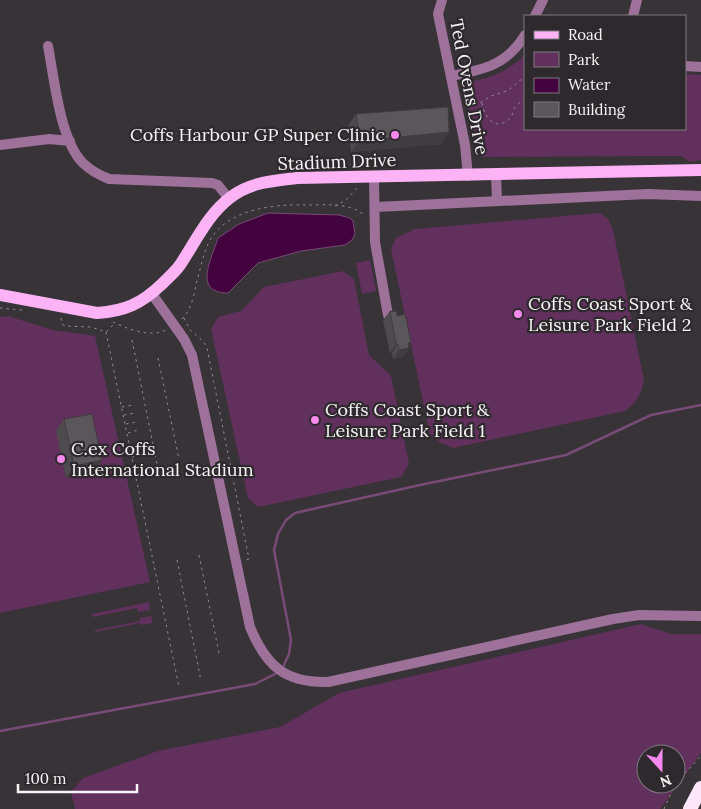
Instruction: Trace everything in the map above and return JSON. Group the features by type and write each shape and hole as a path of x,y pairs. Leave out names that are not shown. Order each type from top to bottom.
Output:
{"highway":[{"path":"690,809 701,788"}],"main road":[{"name":"Stadium Drive","path":"0,295 97,313 110,312 134,305 152,294 179,266 204,227 229,198 251,186 268,182 297,178 701,170"}],"street":[{"path":"536,15 543,0"},
{"path":"633,15 637,0"},
{"name":"Ted Ovens Drive","path":"441,2 438,14 465,145 468,176"},
{"path":"451,76 475,71 500,62 511,53 524,36"},
{"path":"48,46 62,121 70,141 82,162 98,175 109,179 212,183 218,185 229,198"},
{"path":"686,66 701,67"},
{"path":"0,145 49,139 70,141"},
{"path":"496,175 498,201"},
{"path":"374,177 376,242 388,315"},
{"path":"376,207 648,194 701,196"},
{"path":"152,294 184,339 195,366 233,555 250,628 259,647 278,670 289,677 306,682 328,682 613,619 664,614 701,616"}],"path":[{"path":"462,96 468,96 477,103 482,102 491,96 509,90 520,80 524,80"},
{"path":"482,102 483,112 487,119 501,123 508,119 515,107 524,99"},
{"path":"335,206 346,200 354,192 359,178"},
{"path":"179,321 191,306 207,247 217,231 224,225 245,214 289,204 356,209 367,218"},
{"path":"62,316 62,323 65,326 90,327 106,332"},
{"path":"184,317 190,330 206,344 249,559 233,555"},
{"path":"106,332 115,323"},
{"path":"106,332 179,687"},
{"path":"132,340 157,464"},
{"path":"158,358 179,459"},
{"path":"122,407 133,404"},
{"path":"123,416 135,413"},
{"path":"217,422 222,421"},
{"path":"125,424 136,422"},
{"path":"127,433 138,430"},
{"path":"130,448 141,446"},
{"path":"132,457 143,454"},
{"path":"199,555 219,653"},
{"path":"177,560 202,681"},
{"path":"686,772 701,756"},
{"path":"664,809 671,794"}],"green space":[{"path":"524,55 524,130 686,130 686,74 701,75 701,160 690,162 681,156 482,157 477,148 465,88 469,82 492,76"},
{"name":"Coffs Coast Sport & Leisure Park Field 2","path":"600,213 608,219 613,230 644,380 640,394 633,404 625,411 453,448 441,443 430,435 391,249 396,238 415,229"},
{"path":"370,260 376,291 362,294 356,263"},
{"name":"Coffs Coast Sport & Leisure Park Field 1","path":"343,271 354,279 369,355 391,376 409,464 401,477 258,507 248,498 211,329 218,317 241,311 264,287"},
{"name":"C.ex Coffs International Stadium","path":"8,316 53,330 95,336 150,582 0,613 0,317"},
{"path":"149,602 150,610 138,612 137,608 93,617 92,614"},
{"path":"151,616 153,623 141,625 140,623 95,632 95,630 140,621 140,618"},
{"path":"641,624 671,634 701,634 701,753 686,773 686,744 636,744 636,794 671,794 660,809 75,809 71,792 83,778 158,751 280,727 339,693"}],"water":[{"path":"268,213 339,215 350,218 353,221 355,234 352,240 345,245 301,251 258,263 228,293 217,291 210,287 207,281 207,273 218,238 239,224"}],"building":[{"path":"448,107 449,132 360,141 356,114"},
{"path":"390,311 397,312 397,316 405,314 411,342 408,343 409,348 399,350 398,344 396,344"},
{"path":"92,414 102,460 74,466 64,419"}],"waterway":[{"path":"283,667 289,654 291,640 274,550 278,534 286,520 295,513 566,455 651,415 701,405"},
{"path":"0,731 255,684 275,674"}],"place":[{"name":"Coffs Harbour GP Super Clinic","path":"395,135"},
{"name":"Coffs Coast Sport & Leisure Park Field 2","path":"518,314"},
{"name":"Coffs Coast Sport & Leisure Park Field 1","path":"315,420"},
{"name":"C.ex Coffs International Stadium","path":"61,459"}]}
